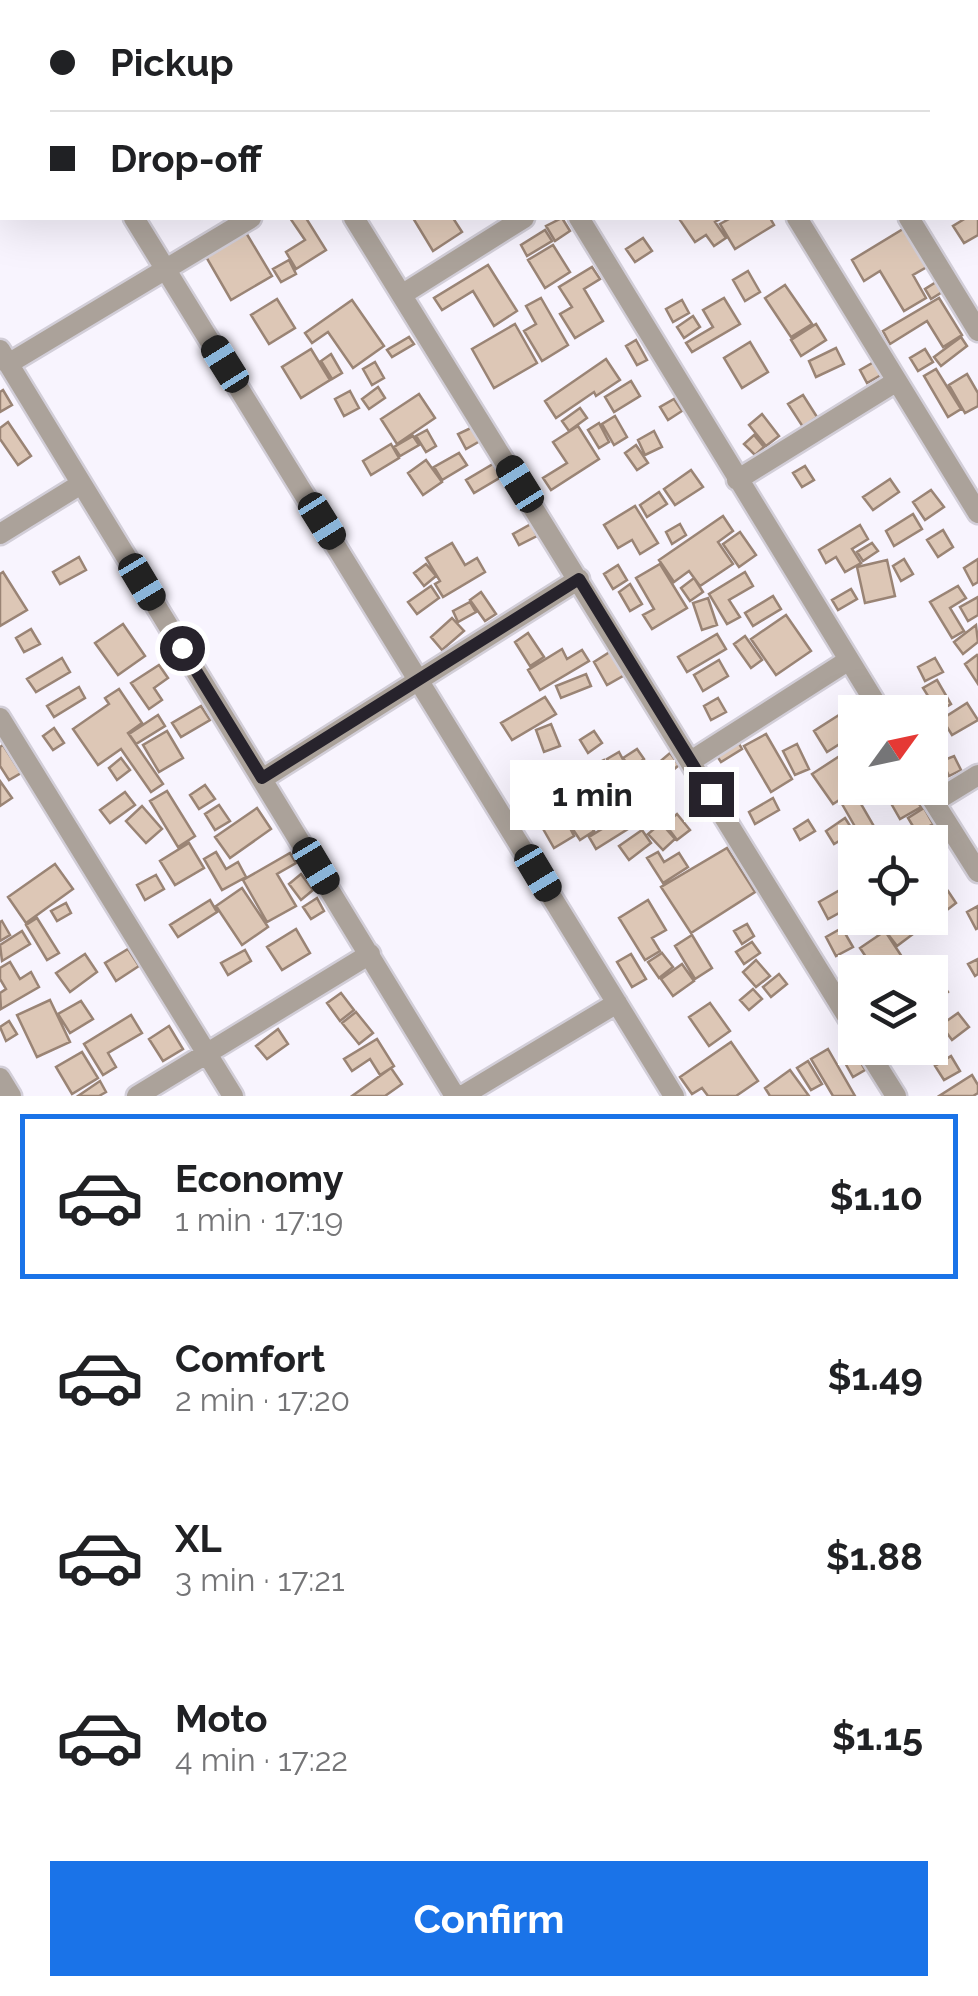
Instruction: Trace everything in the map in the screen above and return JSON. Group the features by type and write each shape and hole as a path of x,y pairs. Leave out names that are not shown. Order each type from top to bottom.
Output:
{"street":[{"path":"135,220 674,1096"},
{"path":"248,220 167,269 4,357 459,1096 617,1003"},
{"path":"355,220 838,1002"},
{"path":"403,294 521,220"},
{"path":"580,220 870,695"},
{"path":"798,220 978,512"},
{"path":"910,220 978,331"},
{"path":"737,480 897,382"},
{"path":"0,534 81,484"},
{"path":"262,778 579,579"},
{"path":"690,761 849,660"},
{"path":"0,718 233,1096"},
{"path":"948,787 978,775"},
{"path":"935,805 978,872"},
{"path":"138,1096 370,954"},
{"path":"876,1065 893,1095"},
{"path":"0,1078 11,1096"}],"building":[{"path":"291,220 307,220 326,250 296,269 286,252 305,240"},
{"path":"414,220 454,220 462,232 433,251"},
{"path":"563,220 570,231 555,241 546,226"},
{"path":"680,220 718,220 715,222 726,238 714,246 706,235 695,242"},
{"path":"727,220 771,220 774,225 735,249 720,224"},
{"path":"963,220 978,220 978,235 964,243 953,226"},
{"path":"908,226 932,264 913,275 926,298 904,311 880,271 864,281 852,260"},
{"path":"545,230 552,241 527,256 521,245"},
{"path":"245,231 272,276 231,300 205,255"},
{"path":"643,238 652,251 635,262 626,249"},
{"path":"553,245 570,272 545,288 528,260"},
{"path":"289,260 296,274 281,282 273,269"},
{"path":"488,265 517,311 494,326 473,291 442,310 434,298"},
{"path":"592,267 600,279 584,289 603,321 575,338 560,314 572,307 559,287"},
{"path":"748,271 760,292 745,301 733,280"},
{"path":"941,279 947,289 931,299 925,289"},
{"path":"785,285 812,324 791,337 765,298"},
{"path":"541,298 568,345 542,361 524,331 536,324 526,306"},
{"path":"724,298 740,324 692,352 686,343 713,327 703,310"},
{"path":"939,298 962,335 943,347 927,321 890,344 883,331"},
{"path":"277,299 295,328 269,344 251,315"},
{"path":"352,300 384,346 353,368 328,332 312,343 305,333"},
{"path":"682,300 689,313 673,322 666,309"},
{"path":"693,316 700,327 684,338 677,327"},
{"path":"515,324 537,363 494,388 472,349"},
{"path":"816,324 826,340 801,356 791,340"},
{"path":"409,337 414,344 392,357 387,350"},
{"path":"961,337 967,346 941,366 934,357"},
{"path":"636,340 647,360 637,365 626,346"},
{"path":"750,342 768,372 742,388 724,358"},
{"path":"836,348 844,364 816,377 809,361"},
{"path":"311,349 330,380 301,398 282,367"},
{"path":"925,349 933,362 918,371 910,358"},
{"path":"331,354 342,373 332,379 321,361"},
{"path":"606,359 620,380 556,418 545,401"},
{"path":"375,362 384,378 372,385 363,369"},
{"path":"874,362 881,375 867,383 860,370"},
{"path":"936,369 961,409 948,417 924,376"},
{"path":"967,374 978,393 978,406 965,413 949,385"},
{"path":"631,381 640,396 614,412 605,397"},
{"path":"378,387 385,398 369,409 362,399"},
{"path":"3,390 12,405 0,412 0,392"},
{"path":"350,391 359,408 344,416 335,399"},
{"path":"419,394 435,418 397,444 381,419"},
{"path":"803,395 817,417 803,427 788,404"},
{"path":"674,399 682,411 668,420 660,407"},
{"path":"580,408 587,418 569,431 562,421"},
{"path":"762,414 779,436 766,446 749,425"},
{"path":"615,416 627,437 614,445 602,424"},
{"path":"8,422 31,456 18,465 0,439 0,428"},
{"path":"599,423 609,442 599,448 588,430"},
{"path":"578,426 599,459 551,490 543,478 567,463 553,442"},
{"path":"473,427 480,441 466,449 458,434"},
{"path":"427,430 436,446 426,452 416,436"},
{"path":"654,431 662,447 645,455 638,440"},
{"path":"754,435 764,447 755,455 744,444"},
{"path":"413,436 419,445 400,456 394,447"},
{"path":"391,444 399,458 371,475 363,461"},
{"path":"636,445 648,463 637,470 625,453"},
{"path":"459,453 467,465 442,480 434,467"},
{"path":"426,460 442,482 423,495 408,473"},
{"path":"493,464 501,477 474,493 466,480"},
{"path":"805,466 814,480 802,487 793,473"},
{"path":"691,470 703,487 675,505 664,489"},
{"path":"890,479 899,492 873,510 863,497"},
{"path":"931,490 944,507 925,520 913,502"},
{"path":"659,492 667,504 647,517 640,505"},
{"path":"635,506 658,543 640,554 632,540 618,548 604,525"},
{"path":"913,514 922,529 894,546 886,531"},
{"path":"723,516 733,531 718,542 733,564 700,586 689,571 674,582 659,560"},
{"path":"531,524 537,536 519,545 513,534"},
{"path":"680,524 686,535 672,544 666,532"},
{"path":"860,525 868,539 852,549 861,563 845,572 836,557 826,563 819,550"},
{"path":"943,530 953,547 938,557 927,540"},
{"path":"740,532 756,555 739,567 723,544"},
{"path":"452,543 465,565 477,558 485,572 443,597 435,584 440,581 426,558"},
{"path":"872,543 878,551 863,561 857,552"},
{"path":"79,557 86,570 60,584 53,572"},
{"path":"904,559 913,574 901,581 893,566"},
{"path":"978,559 978,582 973,585 964,568"},
{"path":"887,560 895,596 865,603 857,567"},
{"path":"426,564 436,576 424,586 414,573"},
{"path":"660,564 687,608 652,629 643,615 654,609 636,578"},
{"path":"618,565 627,580 613,589 604,574"},
{"path":"3,572 27,610 0,626 0,574"},
{"path":"745,572 753,586 729,600 740,617 727,624 709,594"},
{"path":"694,578 703,592 690,601 681,588"},
{"path":"630,584 642,604 630,611 619,592"},
{"path":"431,586 439,598 417,614 408,602"},
{"path":"958,586 966,598 950,608 964,631 952,638 930,602"},
{"path":"851,589 857,599 838,610 832,600"},
{"path":"481,592 496,614 485,621 470,600"},
{"path":"773,596 781,609 753,626 745,613"},
{"path":"978,597 978,615 968,621 960,607"},
{"path":"708,598 717,625 702,630 693,603"},
{"path":"470,602 476,612 458,622 453,611"},
{"path":"786,615 811,651 776,675 751,639"},
{"path":"452,618 464,631 442,650 431,637"},
{"path":"123,624 145,656 118,675 95,643"},
{"path":"976,625 978,642 963,654 954,642"},
{"path":"31,629 40,644 24,652 16,638"},
{"path":"528,633 544,657 530,666 515,642"},
{"path":"717,634 726,649 687,672 678,657"},
{"path":"745,636 762,660 751,668 734,644"},
{"path":"616,648 630,672 607,685 594,662"},
{"path":"562,649 567,659 582,650 589,661 540,690 528,670"},
{"path":"978,656 978,684 965,664"},
{"path":"62,658 70,672 36,692 27,679"},
{"path":"935,658 943,672 925,681 918,667"},
{"path":"719,660 728,676 703,691 694,675"},
{"path":"159,665 168,678 154,688 162,700 149,709 131,683"},
{"path":"586,674 591,686 561,698 556,686"},
{"path":"937,680 946,695 927,695 923,688"},
{"path":"79,687 85,698 54,717 47,706"},
{"path":"119,689 142,723 128,733 163,784 151,792 121,749 98,765 73,729 109,704 105,698"},
{"path":"545,697 556,714 512,740 501,723"},
{"path":"718,698 726,712 711,720 704,706"},
{"path":"967,703 978,720 952,735 948,715"},
{"path":"201,706 210,720 181,737 172,723"},
{"path":"158,715 165,726 136,744 129,734"},
{"path":"838,716 838,745 827,752 814,731"},
{"path":"551,724 560,746 544,752 536,730"},
{"path":"54,728 64,743 53,750 43,736"},
{"path":"167,731 183,758 159,772 143,745"},
{"path":"594,731 602,743 588,753 580,740"},
{"path":"766,734 792,779 771,792 744,746"},
{"path":"737,740 742,749 721,762 715,753"},
{"path":"797,744 809,769 795,775 783,751"},
{"path":"3,745 21,773 9,780 0,766"},
{"path":"637,749 644,759 631,769 623,758"},
{"path":"619,752 628,769 616,776 607,759"},
{"path":"670,753 679,765 666,776 656,765"},
{"path":"954,756 961,770 949,776 948,774 948,758"},
{"path":"838,757 838,801 833,804 812,774"},
{"path":"121,758 130,770 117,780 109,768"},
{"path":"604,760 611,775 597,782 590,767"},
{"path":"654,775 671,802 596,849 589,837 605,827 597,813 608,805 615,816 635,803 628,792"},
{"path":"592,776 599,786 575,804 567,794"},
{"path":"624,779 630,790 569,826 574,836 554,848 542,827"},
{"path":"0,781 12,798 0,806"},
{"path":"205,785 215,799 199,809 190,795"},
{"path":"559,789 569,803 543,822 533,808"},
{"path":"167,791 195,836 178,847 150,801"},
{"path":"125,792 135,805 110,823 100,810"},
{"path":"773,798 779,810 755,824 749,812"},
{"path":"219,805 230,821 215,830 205,814"},
{"path":"843,805 862,805 873,825 854,825"},
{"path":"892,805 920,805 921,807 900,819"},
{"path":"142,806 162,829 146,843 126,821"},
{"path":"257,808 271,829 230,858 215,837"},
{"path":"924,808 933,824 912,825 908,818"},
{"path":"677,814 690,830 677,840 665,824"},
{"path":"845,818 850,825 838,825 838,842 834,844 826,831"},
{"path":"586,819 594,831 580,840 572,828"},
{"path":"808,820 815,831 800,840 794,829"},
{"path":"661,823 675,839 663,850 648,834"},
{"path":"642,830 651,843 629,860 619,846"},
{"path":"189,843 204,868 175,885 160,861"},
{"path":"727,848 755,892 691,933 661,887"},
{"path":"216,852 226,869 238,862 246,877 222,890 204,859"},
{"path":"658,852 664,862 679,853 688,867 663,883 647,858"},
{"path":"290,853 296,863 277,874 296,906 267,922 243,880"},
{"path":"55,864 73,889 26,923 8,897"},
{"path":"301,874 313,890 301,900 289,884"},
{"path":"156,875 164,889 145,900 137,885"},
{"path":"242,888 268,927 242,945 216,906"},
{"path":"838,891 838,914 828,919 819,902"},
{"path":"948,891 956,903 948,909"},
{"path":"317,898 324,911 311,919 303,907"},
{"path":"210,900 217,912 178,937 170,925"},
{"path":"648,900 666,930 652,938 660,951 645,960 619,918"},
{"path":"66,903 71,913 57,921 51,911"},
{"path":"978,906 978,928 976,929 967,912"},
{"path":"37,918 59,953 47,960 26,925"},
{"path":"0,922 10,935 0,941"},
{"path":"747,924 754,936 742,944 734,931"},
{"path":"296,929 310,953 282,970 267,947"},
{"path":"838,930 838,935 846,935 853,947 836,956 826,937"},
{"path":"22,931 30,944 2,961 0,945"},
{"path":"692,935 712,968 695,979 675,946"},
{"path":"879,935 888,935 901,955 865,955 860,948"},
{"path":"889,935 912,935 897,946"},
{"path":"752,942 760,953 744,964 736,952"},
{"path":"128,949 139,966 116,981 105,963"},
{"path":"245,950 251,961 228,975 221,963"},
{"path":"662,953 673,967 659,978 648,962"},
{"path":"85,954 97,972 70,992 56,973"},
{"path":"631,954 646,979 632,987 617,962"},
{"path":"978,959 978,974 975,976 968,964"},
{"path":"756,960 770,976 756,987 743,972"},
{"path":"10,962 20,979 31,972 39,987 1,1009 0,993 6,989 0,979 0,968"},
{"path":"682,964 694,981 673,996 661,979"},
{"path":"779,974 787,984 771,997 763,987"},
{"path":"753,989 762,999 749,1010 740,1000"},
{"path":"341,993 354,1010 340,1021 327,1003"},
{"path":"50,1000 70,1042 37,1057 17,1015"},
{"path":"81,1001 93,1019 70,1033 58,1014"},
{"path":"710,1003 730,1031 709,1046 689,1017"},
{"path":"356,1012 373,1033 359,1044 342,1023"},
{"path":"958,1013 969,1027 952,1040 948,1020"},
{"path":"131,1015 142,1033 108,1053 116,1067 103,1075 84,1044"},
{"path":"9,1021 17,1034 6,1041 0,1027"},
{"path":"169,1026 183,1049 163,1061 149,1039"},
{"path":"278,1029 288,1044 267,1059 256,1046"},
{"path":"377,1039 394,1066 380,1075 370,1059 352,1071 344,1059"},
{"path":"731,1042 758,1081 736,1096 708,1096 702,1088 692,1094 680,1077"},
{"path":"828,1049 855,1096 833,1096 811,1059"},
{"path":"82,1052 98,1078 72,1094 56,1067"},
{"path":"951,1056 960,1071 944,1080 935,1066 948,1065"},
{"path":"808,1061 822,1084 811,1090 797,1068"},
{"path":"846,1065 862,1065 865,1070 853,1077"},
{"path":"391,1068 402,1084 385,1096 352,1096"},
{"path":"790,1070 809,1096 770,1096 765,1088"},
{"path":"972,1075 978,1093 939,1096"},
{"path":"100,1081 106,1092 78,1096"}],"route":[{"path":"182,648 262,778 579,579 711,794"}]}
